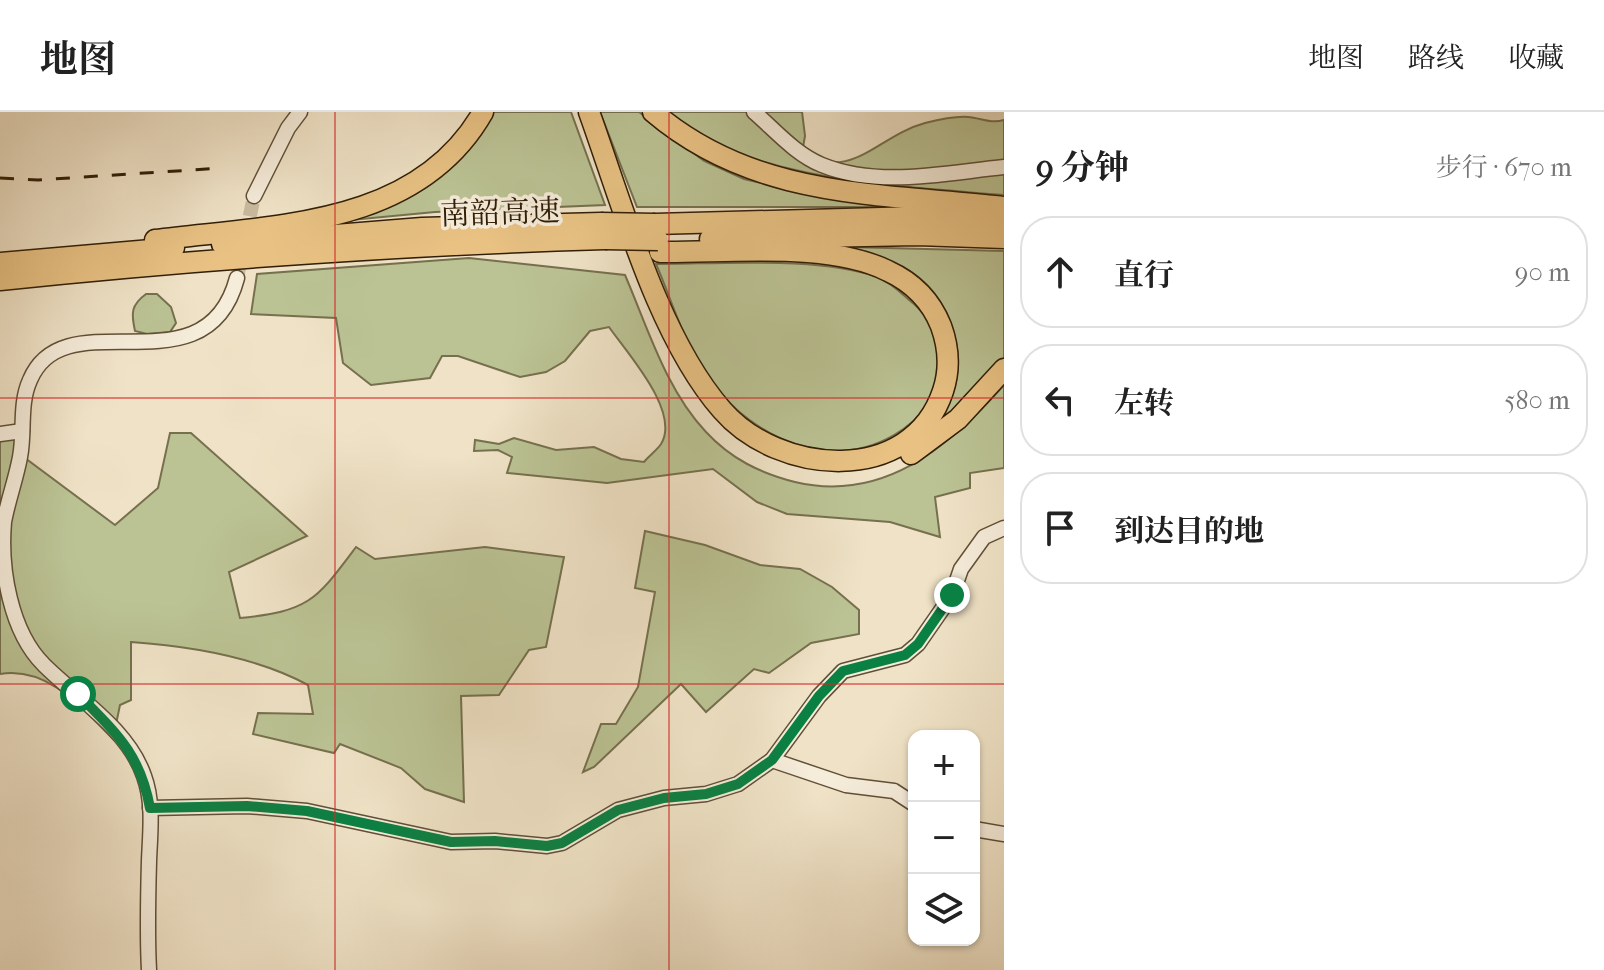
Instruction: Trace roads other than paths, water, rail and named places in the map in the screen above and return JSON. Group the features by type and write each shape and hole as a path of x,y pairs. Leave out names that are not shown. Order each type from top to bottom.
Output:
{"highway":[{"path":"0,262 340,216 392,196 421,179 447,158 473,130 483,112"},
{"path":"578,112 633,260 679,366 697,398 721,426 756,450 796,467 835,475 872,470 909,454 958,419 1004,369"},
{"path":"589,112 679,345 722,411 752,437 776,449 821,461 858,461 887,452 911,439 929,420 948,377 947,342 933,307 913,285 887,270 852,260 807,254 658,239 604,238"},
{"path":"653,112 679,134 722,159 767,176 808,187 1004,207"},
{"name":"南韶高速","path":"658,239 919,217 1004,220"},
{"name":"南韶高速","path":"0,262 422,228 658,239 917,235 1004,238"},
{"name":"南韶高速","path":"0,280 201,259 604,238"}],"street":[{"path":"254,196 288,128 300,112"},
{"path":"754,112 802,153 822,165 876,179 1004,167"},
{"path":"149,970 150,808 144,776 134,757 105,722 42,663 26,641 11,605 6,583 4,524 21,455 28,383 45,357 80,343 171,341 190,336 219,318 233,294 237,278"},
{"path":"0,434 22,431"},
{"path":"150,808 247,806 307,811 374,824 425,839 547,846 573,838 618,810 664,798 706,794 738,784 772,760 819,696 843,671 905,655 918,644 952,595 961,569 984,537 1004,528"},
{"path":"772,760 846,785 894,791 911,802"},
{"path":"980,830 1004,834"}],"tunnel":[{"path":"237,278 254,196"}],"railway":[{"path":"0,178 38,180 222,168"}]}
